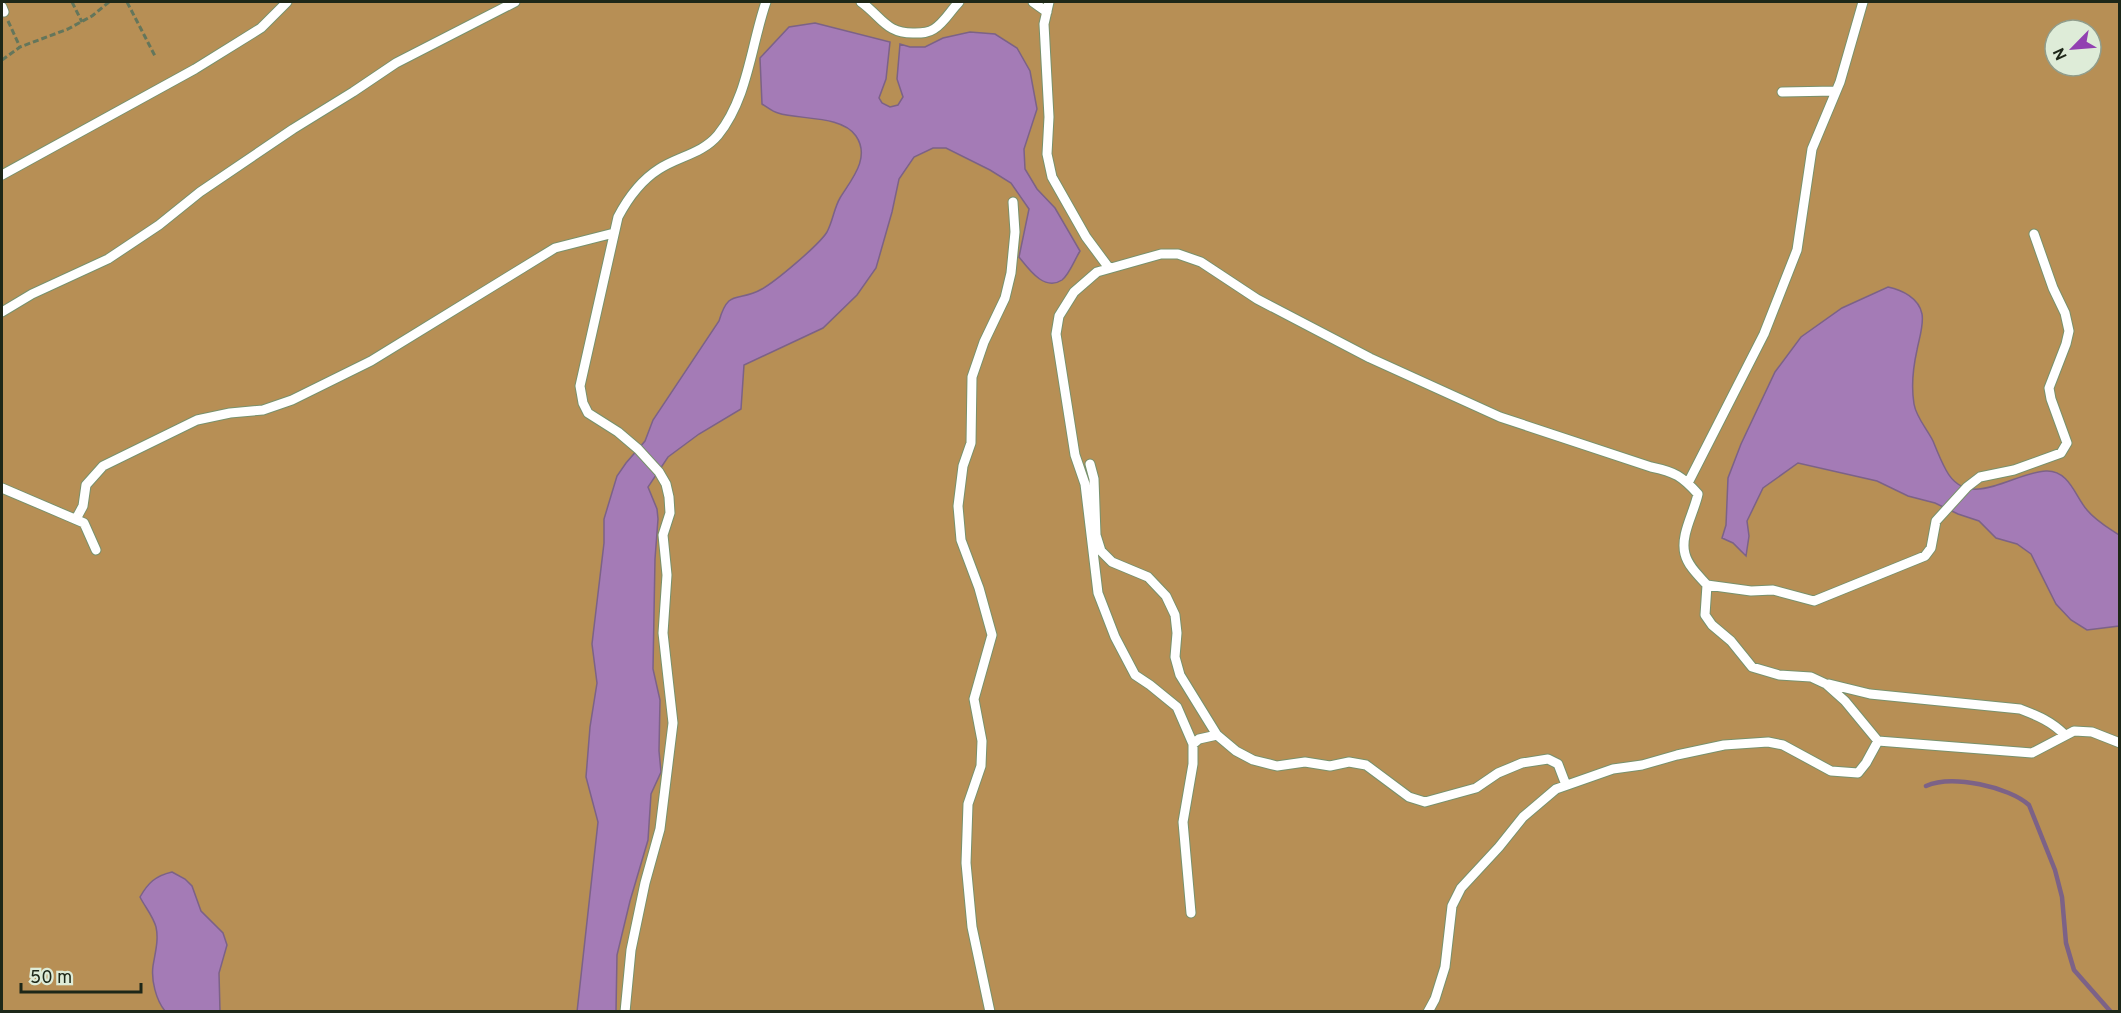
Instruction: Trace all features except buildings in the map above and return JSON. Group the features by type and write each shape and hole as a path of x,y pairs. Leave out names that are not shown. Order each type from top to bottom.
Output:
{"lane":[{"path":"2,175 214,57 261,28 287,2"},
{"path":"2,312 32,294 108,259 292,129 354,92 396,63 515,2"},
{"path":"625,1011 631,950 645,883 660,829 673,723 663,633 668,575 663,535 669,513 669,497 666,484 659,472 638,449 618,432 588,413 582,403 580,386 618,217 629,196 658,169 690,156 705,147 718,135 733,111 740,93 766,2"},
{"path":"861,2 885,25 897,32 914,34 935,29 959,2"},
{"path":"1033,2 1047,12"},
{"path":"1049,2 1044,24 1049,117 1047,154 1052,177 1086,237 1109,268"},
{"path":"1688,483 1764,334 1797,250 1812,149 1836,91 1863,2"},
{"path":"1782,92 1836,91"},
{"path":"990,1011 972,927 966,863 968,804 981,765 982,741 974,699 992,635 979,588 961,540 958,506 963,466 971,443 972,377 984,342 1005,298 1011,273 1015,232 1013,202"},
{"path":"76,519 83,507 86,485 103,466 197,420 230,413 263,410 292,400 371,361 555,248 614,233"},
{"path":"1191,913 1183,822 1186,793 1193,764 1193,744 1177,707 1135,675 1115,637 1098,593 1085,484 1075,455 1056,334 1059,316 1074,292 1097,272 1161,254 1178,254 1201,262 1257,299 1370,358 1491,413 1652,467 1672,471 1698,494 1695,509 1686,528 1684,553 1707,585 1750,591 1773,590 1814,601 1925,556 1931,548 1936,521 1967,487 1980,477 2014,470 2061,453 2067,443 2049,388 2069,331 2065,313 2053,288 2034,234"},
{"path":"1090,464 1094,479 1096,535 1101,551 1112,562 1148,577 1166,596 1175,615 1177,633 1175,657 1180,675 1217,735 1236,751 1253,760 1277,766 1305,762 1330,766 1349,762 1366,765 1408,797 1425,802 1476,788 1498,773 1537,759 1548,759 1558,764 1566,785"},
{"path":"2,488 84,523 96,550"},
{"path":"1707,585 1705,615 1712,626 1731,641 1752,667 1779,675 1811,677 1827,684 1870,694 2020,709 2043,717 2065,735"},
{"path":"1827,684 1845,701 1878,741 2032,753 2074,731 2092,732 2120,742"},
{"path":"1193,744 1200,739 1217,735"},
{"path":"1428,1011 1435,999 1445,967 1452,906 1461,888 1500,847 1522,817 1556,789 1613,769 1642,765 1712,747 1768,742 1783,745 1831,771 1858,773 1878,741"}],"path":[{"path":"72,2 82,22"},
{"path":"2,60 20,47 82,22 109,2"},
{"path":"127,2 155,56"},
{"path":"3,9 20,47"}],"shaded area":[{"path":"2,2 2119,2 2119,1011 2,1012"},
{"path":"815,23 890,42 886,79 879,98 882,103 890,107 898,105 903,97 897,79 900,44 925,47 943,38 970,32 995,34 1017,48 1030,71 1037,109 1024,149 1025,169 1037,189 1055,208 1080,251 1065,278 1055,283 1043,281 1019,257 1029,209 1011,183 946,148 933,148 914,157 899,179 876,268 857,295 823,328 744,365 741,409 699,434 668,457 648,487 657,509 658,519 653,669 660,700 661,772 651,794 648,840 617,955 616,1011 577,1012 598,822 586,777 590,727 597,683 592,644 604,543 604,519 617,476 645,441 653,420 719,321 727,304 735,298 754,293 768,285 815,245 827,232 838,202 858,168 860,144 849,129 831,121 776,112 762,104 760,58 789,27"},
{"path":"1888,287 1899,290 1914,299 1922,314 1914,370 1914,404 1946,470 1955,482 1966,488 1979,489 2046,471 2054,472 2066,479 2090,514 2119,535 2119,626 2087,630 2071,620 2056,604 2031,554 2017,544 1996,538 1979,521 1935,503 1908,496 1877,481 1798,463 1763,488 1747,521 1749,536 1746,556 1733,543 1722,538 1726,525 1728,478 1741,444 1775,372 1801,337 1842,308"},
{"path":"172,872 192,886 201,911 223,933 227,945 219,973 220,1011 165,1011 157,996 153,972 157,932 151,915 140,897 153,881"}],"waterway":[{"path":"1926,786 1950,781 1980,784 2008,793 2029,805 2055,870 2062,897 2066,943 2074,970 2111,1012"}]}
